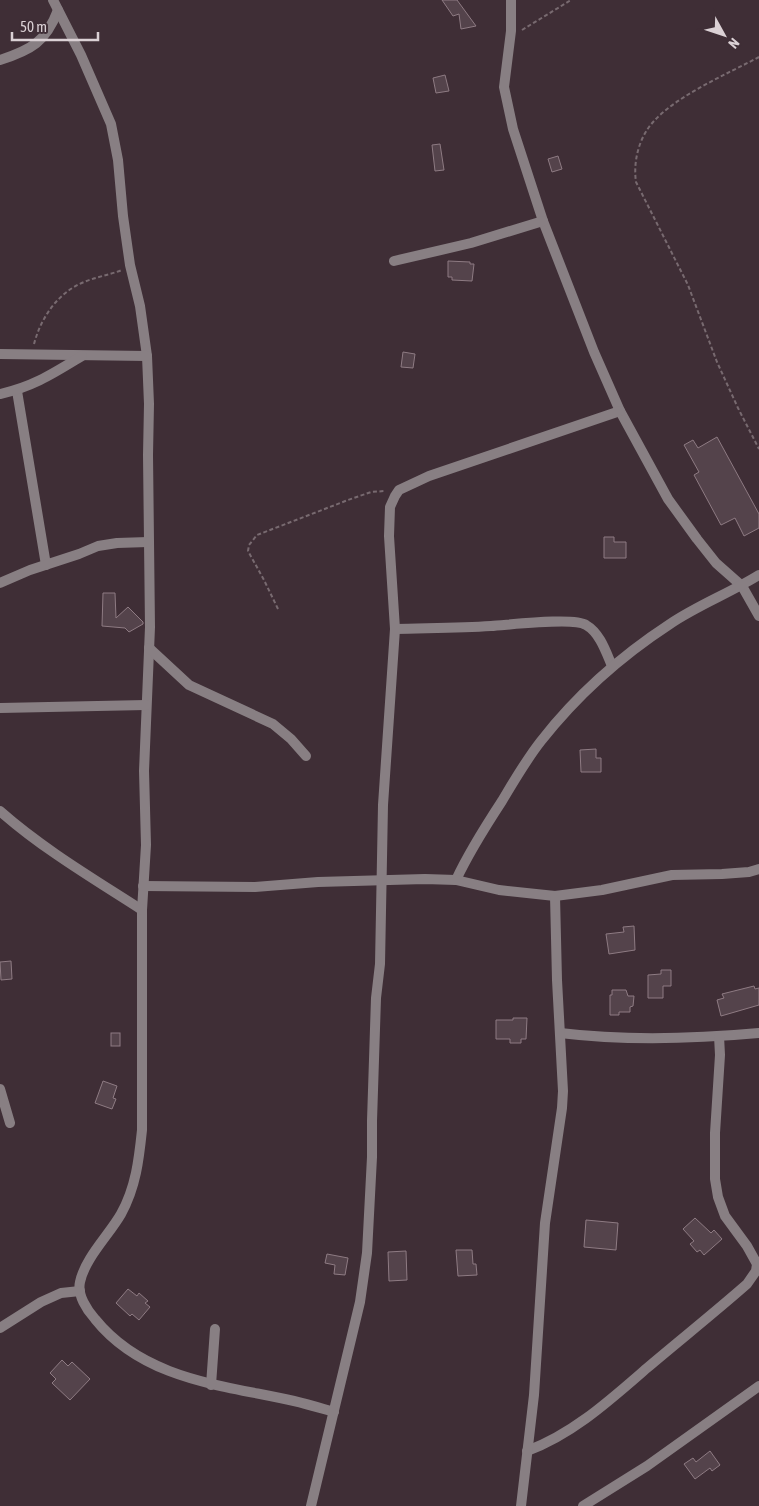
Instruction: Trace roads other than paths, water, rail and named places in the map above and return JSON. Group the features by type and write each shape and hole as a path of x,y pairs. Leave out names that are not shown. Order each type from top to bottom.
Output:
{"street":[{"path":"53,0 81,55 111,124 118,160 130,266 140,306 147,356 149,431 149,648 144,771 146,845 142,910 142,1130 138,1166 131,1193 121,1214 85,1268 80,1282 80,1291 85,1306 102,1328 125,1348 162,1369 211,1385 294,1401 334,1412"},
{"path":"511,0 510,38 504,87 513,129 543,221 594,352 620,411 668,499 716,563 742,586 759,616"},
{"path":"0,60 25,52 35,45 44,37 52,25 58,10"},
{"path":"394,261 471,243 543,221"},
{"path":"0,354 147,356"},
{"path":"0,394 40,382 83,355"},
{"path":"17,390 46,566"},
{"path":"311,1506 360,1302 368,1253 375,1033 380,964 383,805 394,629 389,536 390,507 399,490 429,476 620,411"},
{"path":"0,583 30,570 46,566 98,546 148,542"},
{"path":"456,880 477,840 541,741 572,704 612,666 669,624 704,604 742,586 759,574"},
{"path":"394,629 584,623 594,631 602,643 612,666"},
{"path":"149,648 189,685 273,724 291,739 306,756"},
{"path":"0,708 146,705"},
{"path":"0,811 15,824 72,864 142,910"},
{"path":"143,886 255,887 318,882 424,879 456,880 499,890 555,896 602,890 672,875 722,874 759,869"},
{"path":"521,1506 534,1395 545,1223 563,1091 555,896"},
{"path":"560,1033 643,1038 759,1033"},
{"path":"527,1451 541,1446 606,1404 747,1284 756,1271 757,1264 754,1256 725,1216 718,1197 714,1156 720,1073 719,1036"},
{"path":"0,1089 10,1122"},
{"path":"0,1328 61,1292 80,1291"},
{"path":"211,1385 215,1329"},
{"path":"584,1506 663,1456 759,1386"}]}
